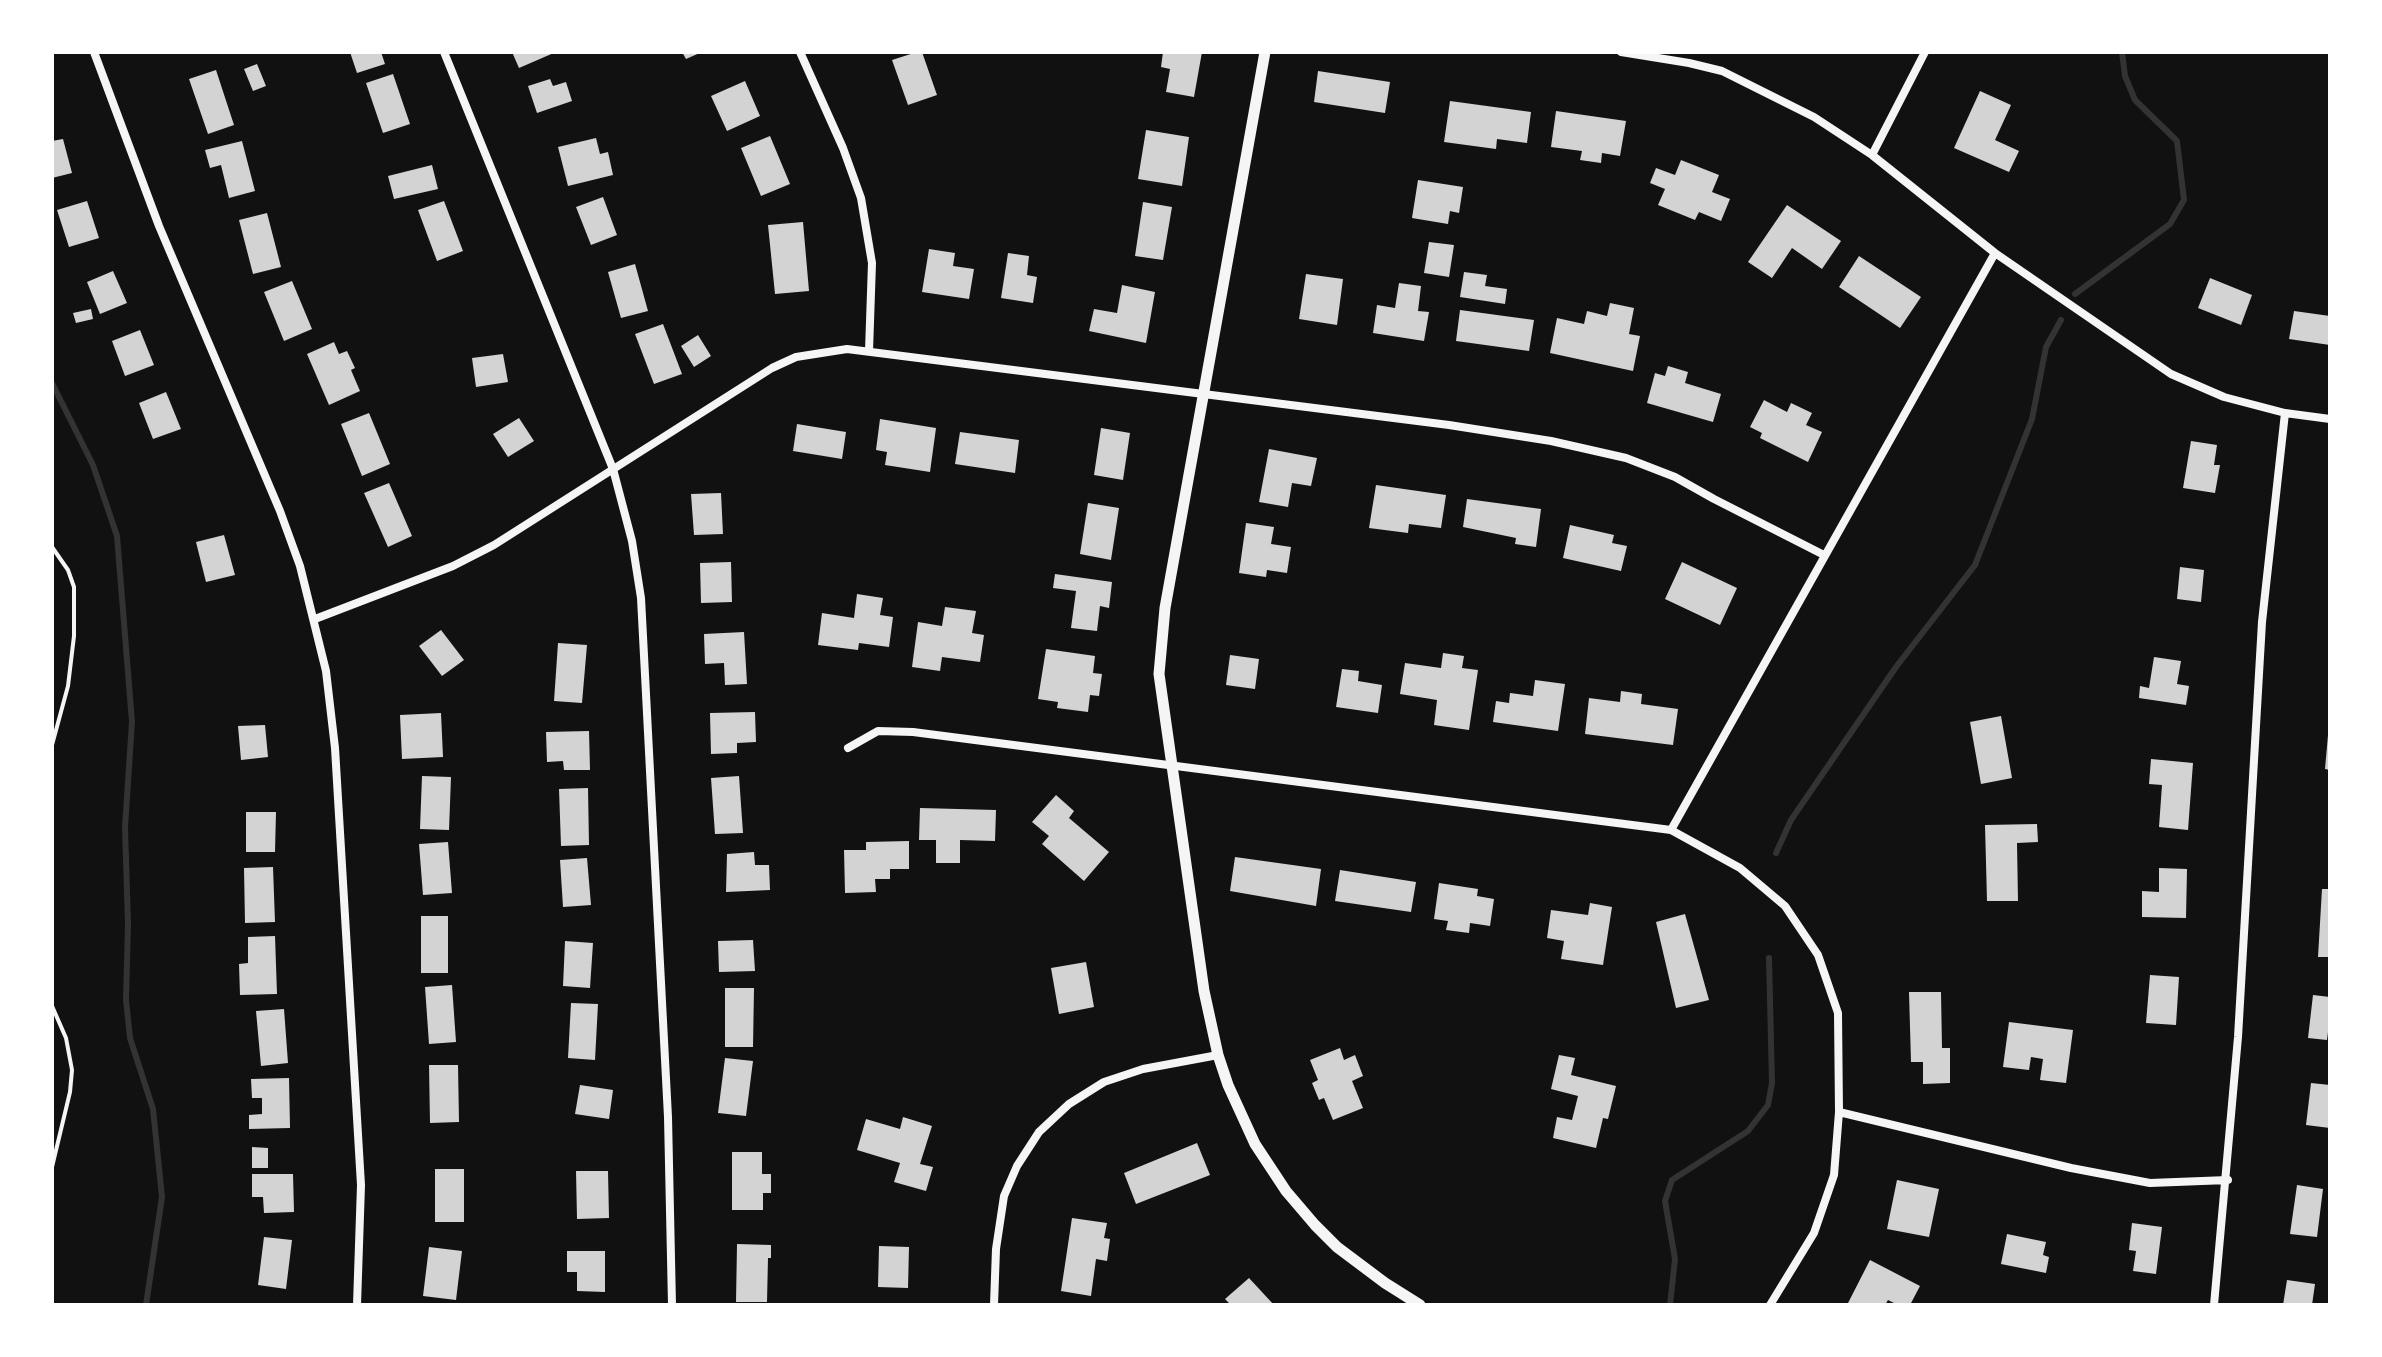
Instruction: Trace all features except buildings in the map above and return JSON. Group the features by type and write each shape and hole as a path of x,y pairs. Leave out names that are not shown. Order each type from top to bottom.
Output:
{"street":[{"path":"94,52 159,226 280,511 315,619 326,671 335,748 361,1185 357,1305"},
{"path":"444,52 613,469 632,541 641,598 668,1117 672,1305"},
{"path":"800,52 843,148 861,198 872,263 869,351"},
{"path":"1265,52 1165,608 1159,674 1204,991 1218,1055 1244,1122 1286,1191 1315,1225 1337,1247 1420,1305"},
{"path":"1621,52 1722,71 1814,117 1872,155 1995,253 2171,374 2224,397 2285,413 2330,419"},
{"path":"1872,155 1925,52"},
{"path":"1671,830 1995,253"},
{"path":"315,619 494,545 772,368 812,353 847,349 1449,425 1551,441 1626,458 1675,477 1824,555"},
{"path":"2214,1305 2228,1180 2262,622 2285,413"},
{"path":"848,748 878,731 913,732 1671,830 1740,868 1785,906 1818,955 1838,1013 1839,1112 1834,1175 1814,1233 1770,1305"},
{"path":"994,1305 996,1249 1004,1196 1017,1166 1039,1132 1069,1104 1104,1082 1143,1069 1218,1055"},
{"path":"1839,1112 2071,1168 2150,1183 2228,1180"}],"path":[{"path":"52,547 68,570 74,587 74,636 68,686 52,745"},
{"path":"52,1006 66,1038 72,1070 70,1092 52,1167"}],"waterway":[{"path":"2075,294 2170,224 2184,200 2177,141 2135,100 2125,76 2122,52"},
{"path":"1776,853 1791,820 1896,667 1975,565 2032,419 2046,347 2061,320"},
{"path":"52,383 93,465 117,536 132,722 125,827 128,924 126,1000 130,1038 153,1109 162,1197 146,1305"},
{"path":"1670,1305 1675,1259 1665,1201 1672,1180 1748,1131 1768,1105 1772,1083 1769,958"}]}
